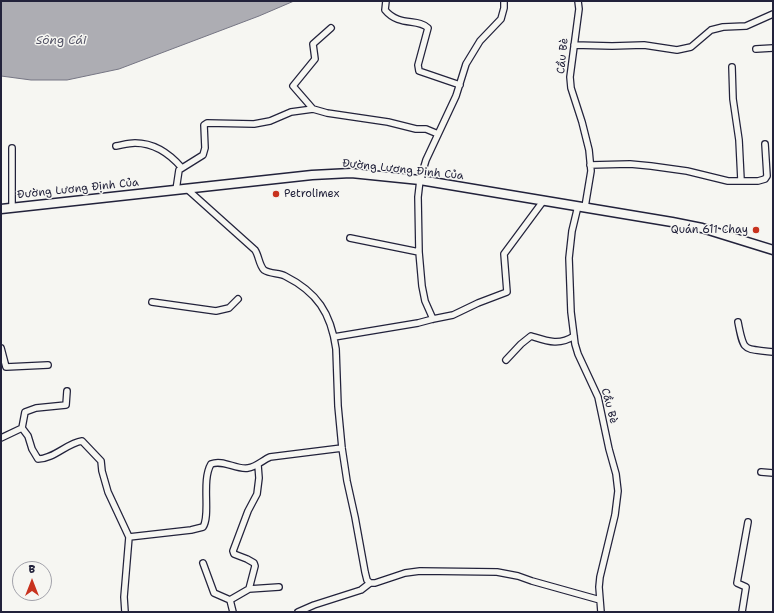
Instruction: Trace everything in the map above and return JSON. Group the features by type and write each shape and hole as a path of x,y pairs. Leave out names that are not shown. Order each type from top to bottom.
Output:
{"street":[{"path":"386,1 385,10 395,19 424,25 428,28 418,65 420,71 460,85"},
{"path":"433,319 425,301 422,286 419,252 418,197 420,180 426,160 451,108 460,85 463,72 472,53 480,41 501,19 504,1"},
{"name":"Cầu Bè","path":"578,1 579,9 570,77 571,88 589,150 591,170 572,231 569,258 570,298 574,336 578,354 598,396 608,450 618,491 615,515 600,576 601,612"},
{"path":"574,45 644,45 677,50 691,47 711,30 723,27 746,26 773,14"},
{"path":"312,109 293,86 315,59 313,44 331,28"},
{"path":"756,49 773,48"},
{"path":"732,67 733,99 739,140 741,180"},
{"path":"176,190 178,174 182,168 203,155 205,148 204,125 207,123 254,124 270,121 291,112 312,109 327,113 426,129 438,134"},
{"path":"116,146 134,143 143,144 166,153 182,168"},
{"path":"590,165 630,164 687,171 722,180 758,181 765,179 767,176 765,144"},
{"path":"12,148 12,208"},
{"name":"Đường Lương Định Của","path":"1,209 312,175 351,173 420,180 581,206 702,228 773,250"},
{"path":"187,189 255,250 262,268 266,271 282,274 303,286 315,296 328,318 334,337 342,448 347,482 365,572 367,580 370,583"},
{"path":"334,337 418,323 453,315 478,303 507,292 504,254 544,200"},
{"path":"350,238 419,252"},
{"path":"152,302 216,311 229,308 238,299"},
{"path":"738,322 742,341 747,348 752,350 773,352"},
{"path":"506,360 531,336 557,343 568,340 574,336"},
{"path":"1,348 6,367 48,365"},
{"path":"67,392 66,405 36,408 26,412 23,419 22,428 28,436 32,449 38,459 47,458 82,440 101,461 102,471 108,492 118,517 129,537 124,597 125,612"},
{"path":"1,438 22,428"},
{"path":"129,537 201,529 205,525 207,480 211,464 218,463 247,469 258,465 270,457 342,448"},
{"path":"249,589 255,566 254,563 234,554 233,551 248,511 257,494 259,472 258,465"},
{"path":"761,472 773,473"},
{"path":"742,612 746,587 737,583 748,522"},
{"path":"203,563 214,593 230,600"},
{"path":"298,612 314,605 361,590 370,583 405,573 420,571 497,572 518,576 600,600"},
{"path":"230,600 249,589 279,587"},
{"path":"230,600 233,612"}],"water":[{"name":"Sông Cái","path":"1,1 294,1 259,16 119,69 67,80 31,80 1,76"}],"place":[{"name":"Petrolimex","path":"276,194"},
{"name":"Quán 611 Chay","path":"756,230"}]}
